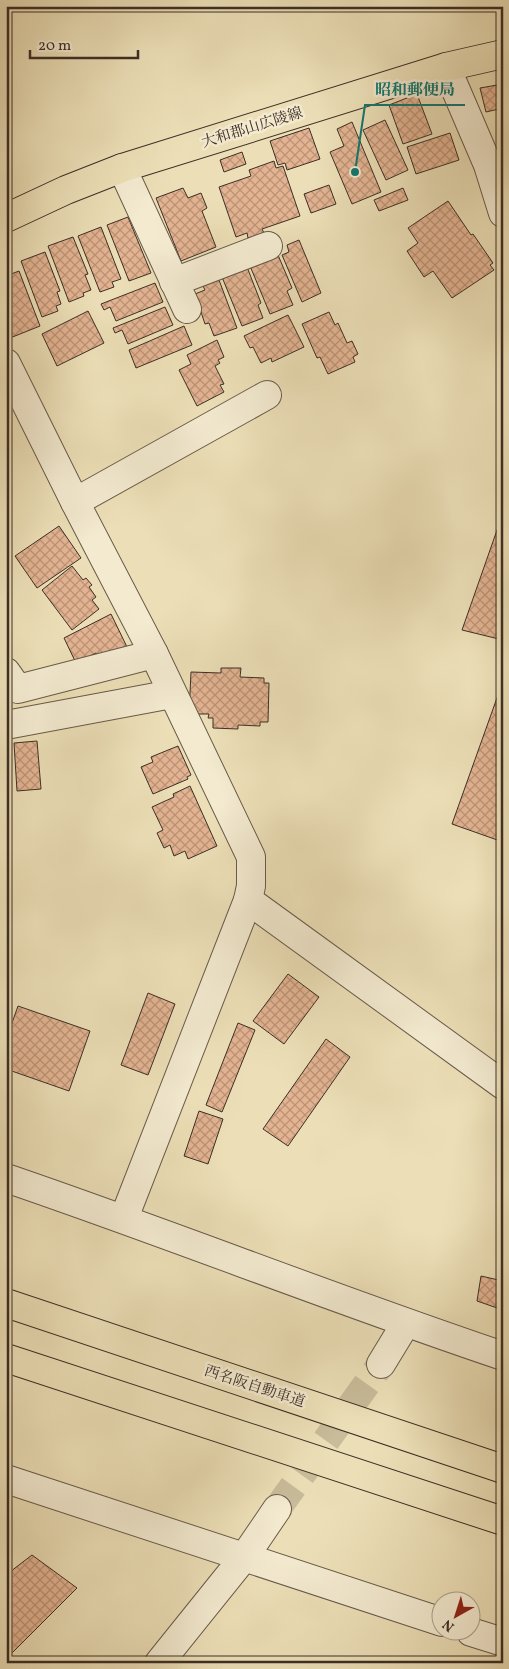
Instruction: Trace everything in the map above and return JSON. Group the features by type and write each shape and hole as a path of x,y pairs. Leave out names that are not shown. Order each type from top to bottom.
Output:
{"main road":[{"name":"大和郡山広陵線","path":"6,218 66,190 122,168 446,67 503,54"},
{"name":"西名阪自動車道","path":"6,1303 503,1469"},
{"path":"6,1358 503,1521"}],"street":[{"path":"446,67 488,165 503,213"},
{"path":"122,168 187,309"},
{"path":"174,282 268,246"},
{"path":"6,363 75,502 154,654 251,857 251,886 248,900 124,1218"},
{"path":"75,502 267,395"},
{"path":"6,672 18,689 154,654"},
{"path":"6,725 172,694"},
{"path":"248,900 503,1085"},
{"path":"6,1178 124,1218 406,1323 503,1356"},
{"path":"381,1364 406,1323"},
{"path":"6,1479 432,1619"},
{"path":"159,1663 245,1556 277,1509"},
{"path":"482,1635 503,1642"}],"building":[{"path":"503,84 503,108 486,112 480,88"},
{"path":"417,94 432,134 403,144 389,105"},
{"path":"385,120 408,170 386,180 363,130"},
{"path":"352,122 381,192 352,204 330,152 344,146 337,129"},
{"path":"309,128 320,159 287,170 285,163 278,165 270,141"},
{"path":"450,133 459,160 416,174 407,147"},
{"path":"242,152 246,164 224,172 220,160"},
{"path":"274,161 276,168 283,166 300,216 262,229 264,233 248,238 247,233 236,237 219,187 251,176 249,170"},
{"path":"329,185 336,204 311,213 304,194"},
{"path":"183,188 188,198 201,193 207,208 202,211 216,247 181,261 156,198"},
{"path":"403,188 408,200 379,211 374,200"},
{"path":"448,201 493,263 490,265 494,270 452,298 433,271 424,277 407,251 418,243 408,228"},
{"path":"128,217 151,273 129,281 107,225"},
{"path":"101,227 121,279 112,282 114,287 100,292 78,236"},
{"path":"73,237 88,274 85,275 91,290 83,293 84,296 69,302 48,246"},
{"path":"299,240 321,293 302,302 282,255 289,252 287,245"},
{"path":"45,252 60,291 57,292 61,304 56,306 58,311 42,317 21,261"},
{"path":"278,255 292,288 287,291 293,305 270,314 250,266"},
{"path":"247,267 261,303 258,305 263,318 242,326 222,277"},
{"path":"19,271 40,326 10,338 6,329 6,276"},
{"path":"219,280 237,328 214,336 209,323 205,324 195,294 205,290 203,286"},
{"path":"155,283 163,302 116,321 110,307 104,310 101,304"},
{"path":"165,307 173,325 128,344 122,330 115,333 113,328"},
{"path":"88,311 104,343 57,366 42,334"},
{"path":"329,312 335,325 338,323 347,343 352,341 358,354 353,357 355,362 328,374 320,357 317,358 302,324"},
{"path":"288,315 304,347 272,362 271,358 261,363 253,347 250,348 244,336"},
{"path":"184,326 192,345 136,368 129,350"},
{"path":"217,340 224,357 218,360 220,363 215,366 224,384 220,385 224,392 197,406 179,370 191,364 187,355"},
{"path":"503,513 503,640 462,630"},
{"path":"59,526 81,558 37,588 15,556"},
{"path":"72,566 83,580 86,578 92,585 89,587 96,597 92,600 99,609 72,630 42,590"},
{"path":"111,614 127,647 100,660 96,653 76,663 64,638"},
{"path":"221,668 241,668 240,677 264,678 264,683 269,683 268,722 260,722 260,726 238,725 238,729 213,728 213,718 208,718 209,714 189,714 191,672 221,673"},
{"path":"503,681 503,842 452,824"},
{"path":"37,741 41,789 17,791 14,743"},
{"path":"178,746 191,775 187,777 188,779 153,794 141,767 153,762 151,757"},
{"path":"190,786 217,846 188,859 185,851 174,856 170,845 164,848 157,833 163,830 152,807 174,797 173,794"},
{"path":"288,974 319,997 284,1044 253,1021"},
{"path":"148,993 175,1004 148,1075 121,1065"},
{"path":"18,1006 90,1031 69,1091 6,1069 6,1040"},
{"path":"238,1023 255,1030 222,1112 206,1105"},
{"path":"326,1039 350,1057 288,1146 263,1129"},
{"path":"199,1111 223,1119 208,1164 184,1156"},
{"path":"481,1276 503,1281 503,1310 477,1301"},
{"path":"32,1555 77,1588 6,1659 6,1575"}],"tunnel":[{"path":"277,1509 381,1364"}],"place":[{"name":"昭和郵便局","path":"355,172"}]}
